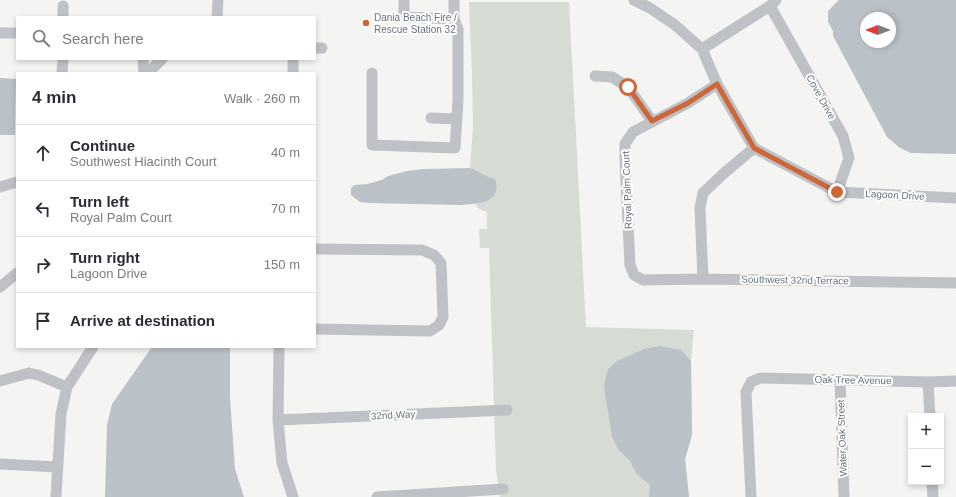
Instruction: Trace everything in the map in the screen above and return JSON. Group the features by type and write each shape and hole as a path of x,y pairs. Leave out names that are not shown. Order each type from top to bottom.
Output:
{"street":[{"path":"217,16 218,0"},
{"path":"404,0 404,17 454,19"},
{"path":"372,72 372,145 455,148 457,119 458,29 454,19 454,0"},
{"path":"634,0 650,8 675,25 702,49 717,84 754,148 703,193 700,208 703,278"},
{"path":"702,49 773,3"},
{"name":"Cove Drive","path":"773,3 842,136 849,158 837,192"},
{"path":"0,33 16,33"},
{"path":"62,60 62,72"},
{"path":"143,60 144,72"},
{"path":"149,72 161,60"},
{"path":"293,60 293,72"},
{"path":"596,76 612,77 628,87 652,121"},
{"name":"Royal Palm Court","path":"634,275 630,265 625,144 633,132 688,103 717,84"},
{"path":"431,118 457,119"},
{"name":"Lagoon Drive","path":"754,148 837,192 956,198"},
{"path":"0,187 16,182"},
{"path":"316,250 422,250 434,255 441,263 443,317 439,325 430,331 316,329"},
{"path":"0,287 16,274"},
{"name":"Southwest 32nd Terrace","path":"634,275 643,280 703,278 956,283"},
{"path":"56,497 61,414 67,387 92,348"},
{"path":"279,348 278,420 282,463 293,497"},
{"path":"0,381 29,373 38,374 67,387"},
{"name":"Oak Tree Avenue","path":"751,497 746,392 751,382 760,378 928,382 956,381"},
{"name":"Water Oak Street","path":"840,380 844,497"},
{"path":"928,382 930,413"},
{"name":"32nd Way","path":"278,420 507,410"},
{"path":"0,464 57,467"},
{"path":"932,485 933,497"},
{"path":"377,497 503,489"}],"shaded area":[{"path":"839,0 956,0 956,154 911,153 900,148 887,137 833,36 833,31 828,22 828,11"},
{"path":"469,2 569,2 586,327 694,330 691,361 692,435 685,459 689,497 500,497 496,470 489,248 480,248 479,229 487,229 487,212 479,209 475,204 491,199 495,179 470,168 473,127"},
{"path":"0,78 16,79 15,135 0,135"},
{"path":"470,168 495,179 497,187 492,198 481,203 461,205 368,203 360,202 351,195 351,188 355,185 367,184 382,180 388,176 407,171"},
{"path":"659,346 681,350 691,361 692,435 685,459 689,497 649,497 650,485 636,473 630,461 618,449 612,437 604,386 608,369 617,361 644,349"},
{"path":"151,348 230,348 230,397 235,469 244,497 105,497 107,425 112,404"}],"place":[{"name":"Dania Beach Fire / Rescue Station 32","path":"366,23"}],"route":[{"path":"628,87 652,121 688,103 717,84 754,148 837,192"}]}
